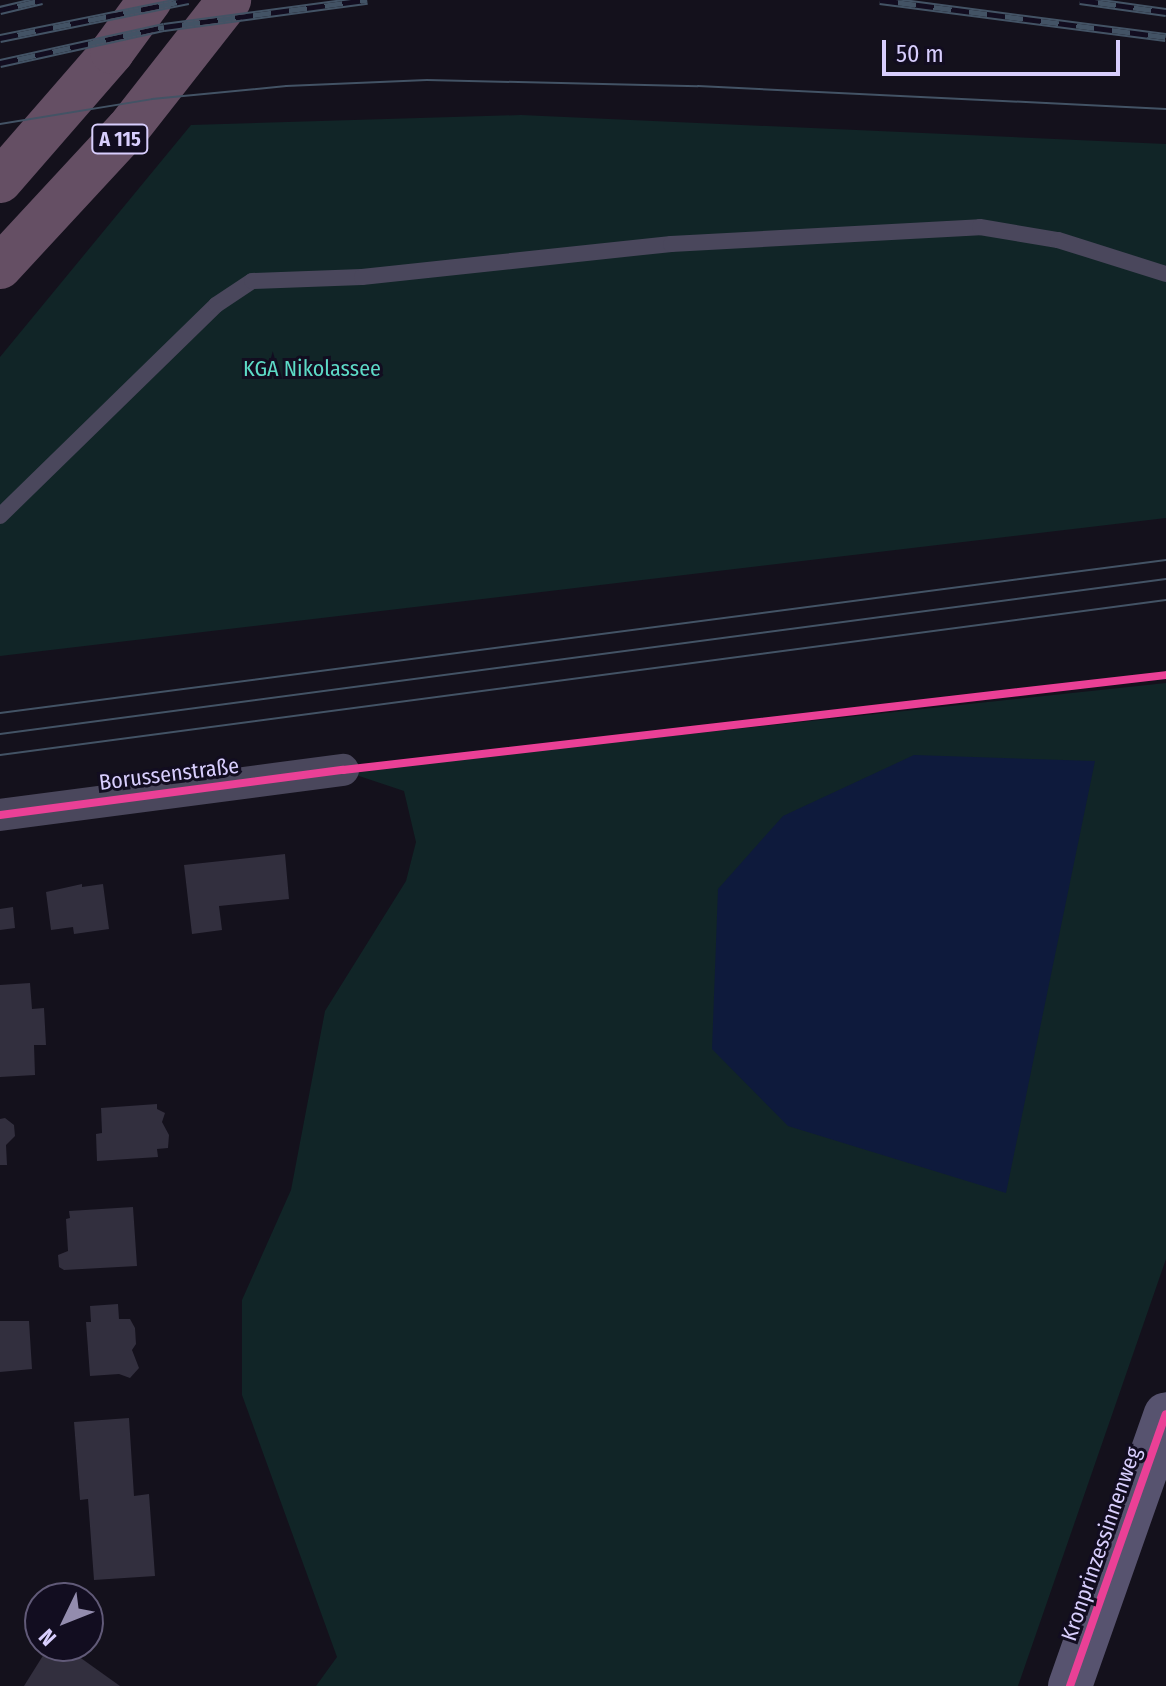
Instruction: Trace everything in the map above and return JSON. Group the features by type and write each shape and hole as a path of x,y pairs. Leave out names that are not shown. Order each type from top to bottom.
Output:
{"highway":[{"name":"A 115","path":"0,181 103,63 150,0"},
{"name":"A 115","path":"0,267 128,129 229,0"}],"main road":[{"name":"Kronprinzessinnenweg","path":"1070,1686 1166,1414"}],"street":[{"name":"Borussenstraße","path":"0,815 343,770"}],"lane":[{"path":"0,516 216,305 252,281 362,277 671,244 980,227 1058,240 1166,274"}],"green space":[{"name":"KGA Nikolassee","path":"521,115 1166,144 1166,518 0,656 0,357 191,125"},
{"path":"1166,683 1166,1259 1018,1686 316,1686 337,1657 242,1395 242,1300 291,1190 325,1011 406,881 416,842 404,791 344,771"}],"water":[{"path":"914,755 1095,761 1006,1193 788,1126 712,1049 718,889 783,816"}],"building":[{"path":"285,854 289,899 219,906 222,930 192,934 184,865"},
{"path":"82,884 82,887 103,884 109,929 74,934 73,927 51,930 46,892"},
{"path":"13,907 15,928 0,930 0,909"},
{"path":"30,983 32,1009 44,1008 46,1045 34,1045 35,1075 0,1077 0,985"},
{"path":"157,1104 157,1109 165,1113 162,1122 169,1135 168,1148 157,1149 158,1157 97,1161 96,1134 102,1133 101,1108"},
{"path":"5,1118 14,1125 15,1136 6,1145 7,1165 0,1165 0,1119"},
{"path":"133,1207 137,1266 64,1270 59,1267 58,1255 68,1251 66,1219 70,1218 69,1211"},
{"path":"118,1304 119,1319 130,1319 135,1328 136,1344 132,1350 139,1368 130,1378 119,1374 90,1376 86,1322 91,1322 90,1306"},
{"path":"0,1321 29,1321 32,1369 0,1372"},
{"path":"129,1418 134,1496 149,1494 155,1576 94,1580 88,1499 80,1500 74,1422"},
{"path":"39,1662 86,1662 120,1686 24,1686"}],"tram line":[{"path":"0,124 152,99 286,86 427,80 698,86 1166,109"},
{"path":"0,713 1166,560"},
{"path":"0,734 1166,579"},
{"path":"0,755 1166,600"}],"railway":[{"path":"0,10 42,0"},
{"path":"0,38 188,0"},
{"path":"0,63 164,27 367,0"},
{"path":"880,0 1166,37"},
{"path":"1080,0 1166,12"}],"cycle path":[{"path":"0,815 343,770 1166,675"},
{"path":"1070,1686 1166,1414"}]}
